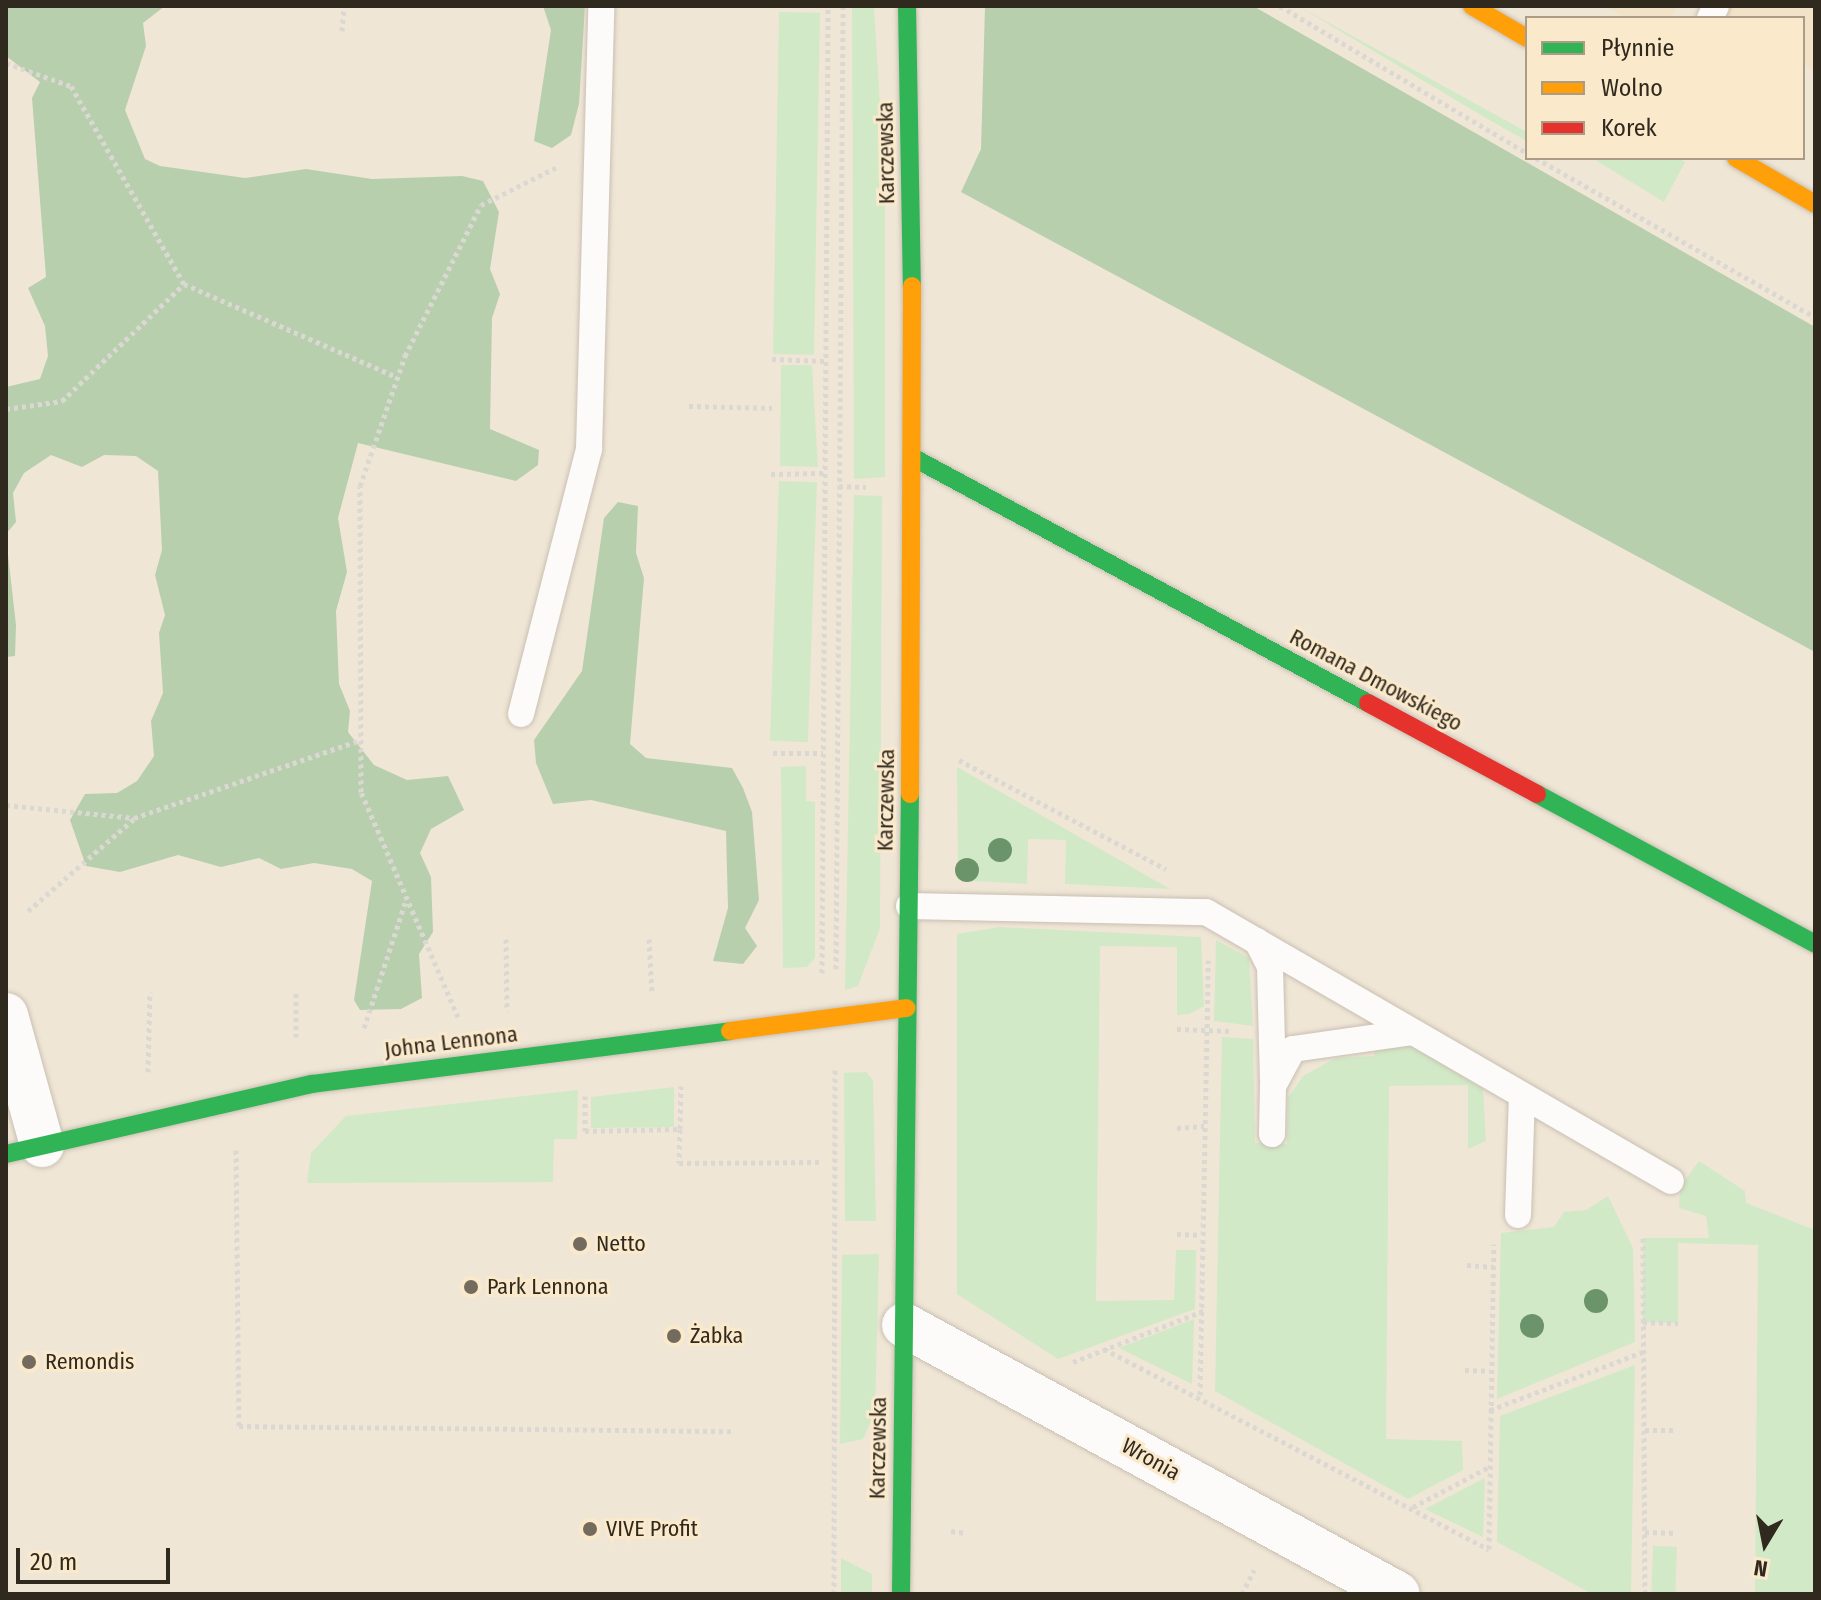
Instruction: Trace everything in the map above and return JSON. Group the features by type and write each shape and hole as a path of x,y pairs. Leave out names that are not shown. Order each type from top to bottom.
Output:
{"street":[{"name":"Karczewska","path":"901,1594 914,458 907,6"},
{"path":"1472,6 1525,37"},
{"path":"1739,160 1815,204"},
{"name":"Romana Dmowskiego","path":"914,458 1815,944"},
{"name":"Johna Lennona","path":"24,1149 312,1084 907,1008"},
{"path":"6,1015 24,1149"},
{"name":"Wronia","path":"904,1325 1398,1594"}],"lane":[{"path":"521,714 589,449 601,6"},
{"path":"909,906 1206,912 1671,1181"},
{"path":"1257,941 1270,967 1272,1134"},
{"path":"1273,1086 1303,1043 1412,1032"},
{"path":"1518,1215 1522,1097"}],"path":[{"path":"342,31 344,6"},
{"path":"822,982 828,6"},
{"path":"836,984 843,6"},
{"path":"1280,6 1525,152"},
{"path":"6,63 71,86 184,284 397,377"},
{"path":"459,1018 361,792 360,486 397,377 481,205 597,147"},
{"path":"1540,160 1815,317"},
{"path":"6,409 62,401 184,284"},
{"path":"772,359 825,361"},
{"path":"689,406 772,408"},
{"path":"771,474 824,473"},
{"path":"28,911 134,818 361,740"},
{"path":"773,753 823,753"},
{"path":"947,754 1171,872"},
{"path":"6,805 134,818"},
{"path":"363,1030 406,900"},
{"path":"506,939 507,1012"},
{"path":"649,939 652,995"},
{"path":"1200,1395 1208,942"},
{"path":"148,1077 150,992"},
{"path":"296,993 296,1042"},
{"path":"834,1594 835,1016"},
{"path":"1177,1029 1207,1030"},
{"path":"586,1079 585,1131 680,1129"},
{"path":"681,1082 679,1163 820,1162"},
{"path":"1177,1128 1204,1126"},
{"path":"236,1145 239,1426 732,1431"},
{"path":"1177,1234 1201,1235"},
{"path":"1104,1349 1200,1395 1489,1549 1494,1237"},
{"path":"1643,1238 1645,1594"},
{"path":"1467,1265 1494,1267"},
{"path":"1067,1364 1203,1311"},
{"path":"1643,1322 1678,1323"},
{"path":"1490,1410 1643,1352"},
{"path":"1465,1370 1490,1371"},
{"path":"1645,1430 1677,1430"},
{"path":"1412,1508 1490,1467"},
{"path":"1645,1532 1677,1533"},
{"path":"1242,1594 1260,1559"}],"shaded area":[{"path":"1605,6 1678,6 1672,16 1622,16"},
{"path":"1703,6 1815,6 1815,71 1805,65 1805,16 1720,16"}],"green space":[{"path":"6,6 165,6 143,23 146,46 125,110 145,159 160,166 245,178 306,169 372,179 462,176 483,181 499,212 490,269 500,294 492,318 490,429 539,450 538,465 516,481 358,443 338,518 347,572 336,611 339,684 350,711 348,732 374,765 407,780 448,776 464,810 431,829 420,853 431,877 433,932 419,954 422,998 401,1009 360,1010 354,1000 372,881 352,869 314,863 281,869 259,858 221,867 178,855 120,872 86,866 70,820 85,794 117,793 137,781 154,756 151,721 163,693 159,633 165,615 155,575 162,550 158,471 136,456 104,455 82,467 51,455 24,473 13,493 16,522 6,534 6,387 40,379 48,356 45,326 28,288 46,277 32,98 40,82 6,56"},
{"path":"543,6 585,6 579,104 571,135 552,148 534,141 551,30"},
{"path":"852,6 874,6 885,189 885,477 854,479"},
{"path":"985,6 1253,6 1815,327 1815,652 961,192 981,149"},
{"path":"1298,6 1525,131 1525,140"},
{"path":"779,12 820,13 814,355 773,354"},
{"path":"1595,160 1682,160 1685,162 1664,202"},
{"path":"781,365 812,365 818,467 780,466"},
{"path":"779,481 817,482 808,742 770,741"},
{"path":"854,495 882,496 880,928 858,986 845,990"},
{"path":"618,502 638,506 636,553 644,578 630,744 646,758 732,768 743,788 752,812 759,900 745,928 757,946 743,964 713,961 728,908 726,831 591,800 553,804 536,763 534,740 582,671 604,518"},
{"path":"6,537 16,625 15,656 6,657"},
{"path":"806,766 806,801 815,802 815,958 807,967 783,968 781,767"},
{"path":"957,767 1170,889 1065,884 1066,840 1028,839 1027,884 958,880"},
{"path":"999,927 1201,937 1204,1006 1189,1014 1177,1015 1177,947 1100,946 1096,1301 1174,1300 1176,1250 1196,1250 1195,1309 1058,1359 957,1294 957,934"},
{"path":"1216,940 1249,958 1253,1026 1214,1021"},
{"path":"1222,1037 1253,1039 1255,1143 1287,1144 1288,1098 1303,1076 1336,1058 1374,1056 1376,1046 1403,1041 1483,1089 1486,1141 1468,1149 1468,1085 1389,1086 1386,1439 1462,1441 1463,1470 1408,1499 1215,1391"},
{"path":"866,1072 873,1080 876,1221 845,1221 844,1073"},
{"path":"674,1087 674,1127 591,1128 591,1097"},
{"path":"578,1090 577,1139 554,1139 553,1182 307,1183 311,1153 346,1116"},
{"path":"1699,1161 1745,1191 1746,1203 1815,1230 1815,1594 1755,1594 1758,1245 1678,1243 1678,1323 1643,1322 1643,1238 1709,1238 1706,1216 1679,1208 1680,1187"},
{"path":"1608,1196 1633,1248 1635,1342 1497,1399 1501,1233 1554,1227 1564,1212 1586,1210"},
{"path":"879,1254 875,1412 863,1439 840,1444 842,1255"},
{"path":"1194,1319 1192,1384 1119,1348"},
{"path":"1635,1365 1631,1594 1592,1594 1497,1542 1500,1416"},
{"path":"1485,1478 1483,1537 1425,1509"},
{"path":"1653,1546 1677,1547 1675,1594 1651,1594"},
{"path":"841,1558 872,1574 872,1594 841,1594"}],"traffic: fast":[{"path":"907,6 912,286"},
{"path":"914,458 1368,703"},
{"path":"901,1594 910,794"},
{"path":"1537,794 1815,944"},
{"path":"6,1154 312,1084 730,1031"}],"traffic: slow":[{"path":"1472,6 1525,37"},
{"path":"1739,160 1815,204"},
{"path":"910,794 912,286"},
{"path":"730,1031 907,1008"}],"traffic: jam":[{"path":"1368,703 1537,794"}],"place":[{"name":"Netto","path":"580,1244"},
{"name":"Park Lennona","path":"471,1287"},
{"name":"Żabka","path":"674,1336"},
{"name":"Remondis","path":"29,1362"},
{"name":"VIVE Profit","path":"590,1529"}]}
